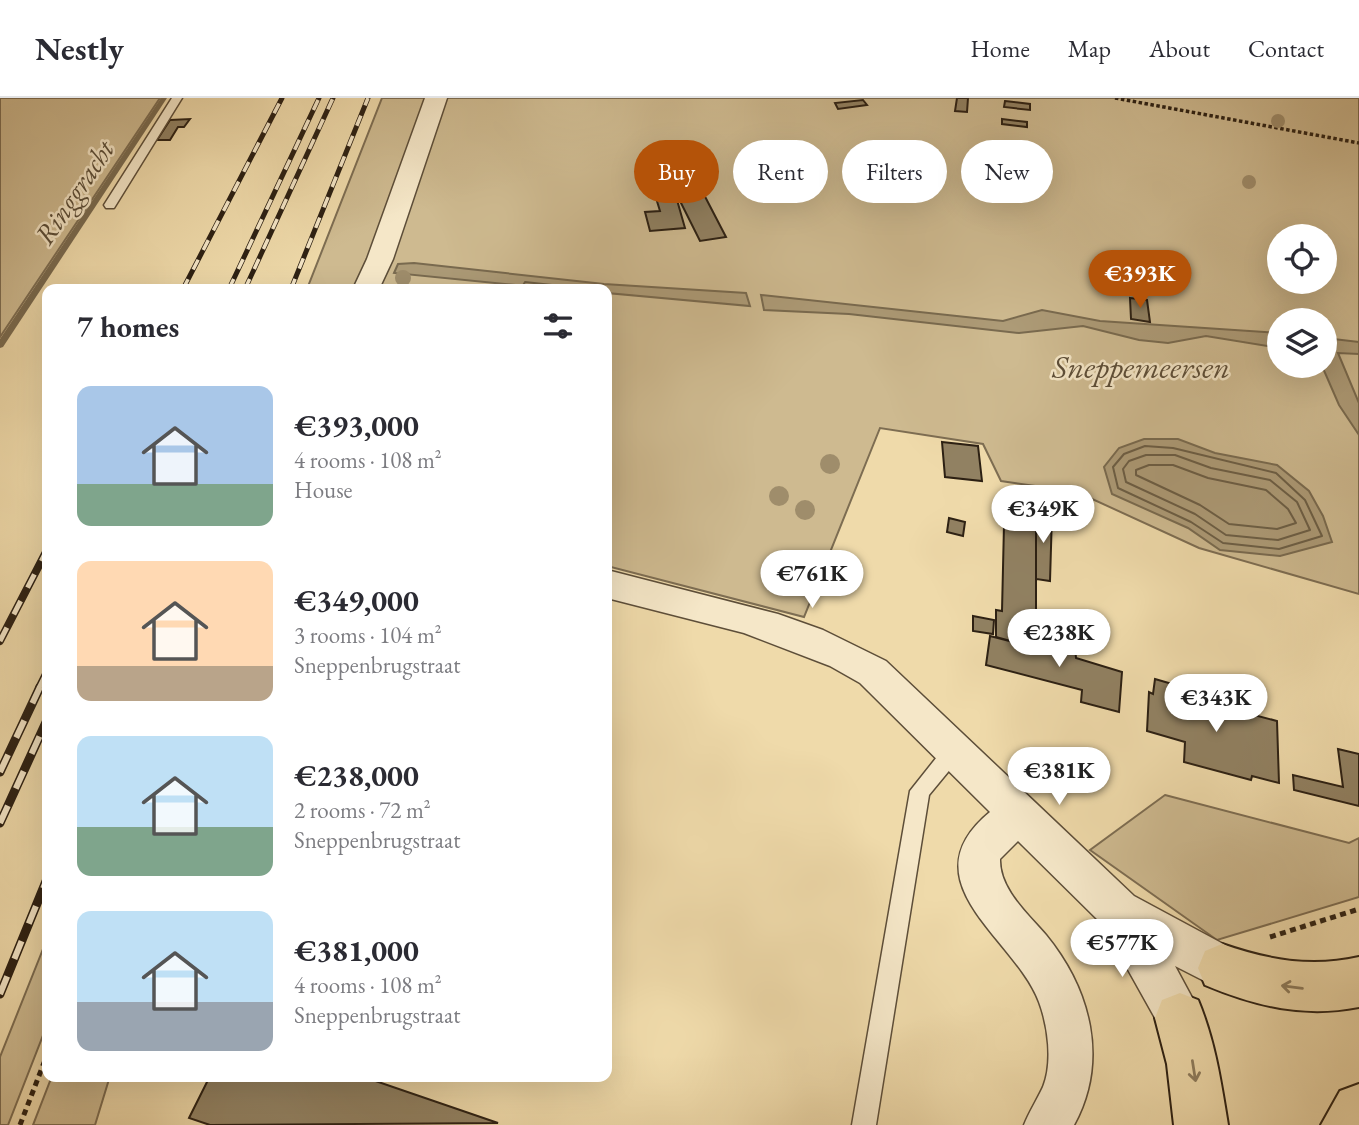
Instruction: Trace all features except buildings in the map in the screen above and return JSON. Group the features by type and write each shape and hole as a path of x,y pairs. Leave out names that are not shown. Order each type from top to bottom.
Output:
{"highway":[{"path":"1222,968 1259,982 1295,988 1332,989 1359,982"},
{"path":"1180,1018 1193,1064 1201,1125"},
{"path":"1348,1125 1359,1110"}],"street":[{"path":"368,284 390,233 436,98"},
{"path":"612,585 797,635 839,651 873,672 1118,910 1180,1018"},
{"path":"1021,813 991,839 980,855 979,875 990,899 1051,978 1066,1015 1071,1052 1066,1090 1048,1125"},
{"path":"1118,910 1222,968"}],"lane":[{"path":"110,205 177,98"},
{"path":"864,1125 920,791 955,749"}],"path":[{"path":"1115,98 1359,143"},
{"path":"20,1125 42,1068"}],"green space":[{"path":"0,98 160,98 0,337"},
{"name":"Sneppemeersen","path":"382,98 1359,98 1359,594 1199,548 1077,492 1001,481 983,444 880,428 804,617 612,567 612,284 309,284"},
{"path":"1165,795 1349,843 1359,838 1359,897 1217,940 1090,850"},
{"path":"42,952 42,1038 8,1125 0,1125 0,1057"},
{"path":"50,1082 108,1082 95,1125 33,1125"}],"water":[{"path":"414,263 604,284 505,284 394,273 398,264"},
{"path":"612,285 746,293 750,306 612,293"},
{"path":"761,295 1003,321 1042,310 1100,321 1267,332 1267,346 1206,336 1168,343 1139,340 1083,326 1019,333 849,314 764,310"},
{"path":"1337,339 1359,342 1359,354 1338,353 1359,403 1359,435 1339,405 1327,378 1337,378"},
{"path":"1144,439 1178,439 1215,453 1277,465 1309,491 1323,516 1332,542 1280,556 1220,550 1188,528 1112,494 1104,467 1119,448"}],"waterway":[{"name":"Ringgracht","path":"0,345 164,98"}],"railway":[{"path":"186,284 282,98"},
{"path":"231,284 319,98"},
{"path":"247,284 333,98"},
{"path":"293,284 368,98"},
{"path":"0,641 42,560"},
{"path":"39,688 42,682"},
{"path":"0,772 40,687"},
{"path":"0,823 42,731"},
{"path":"0,994 42,891"}]}
